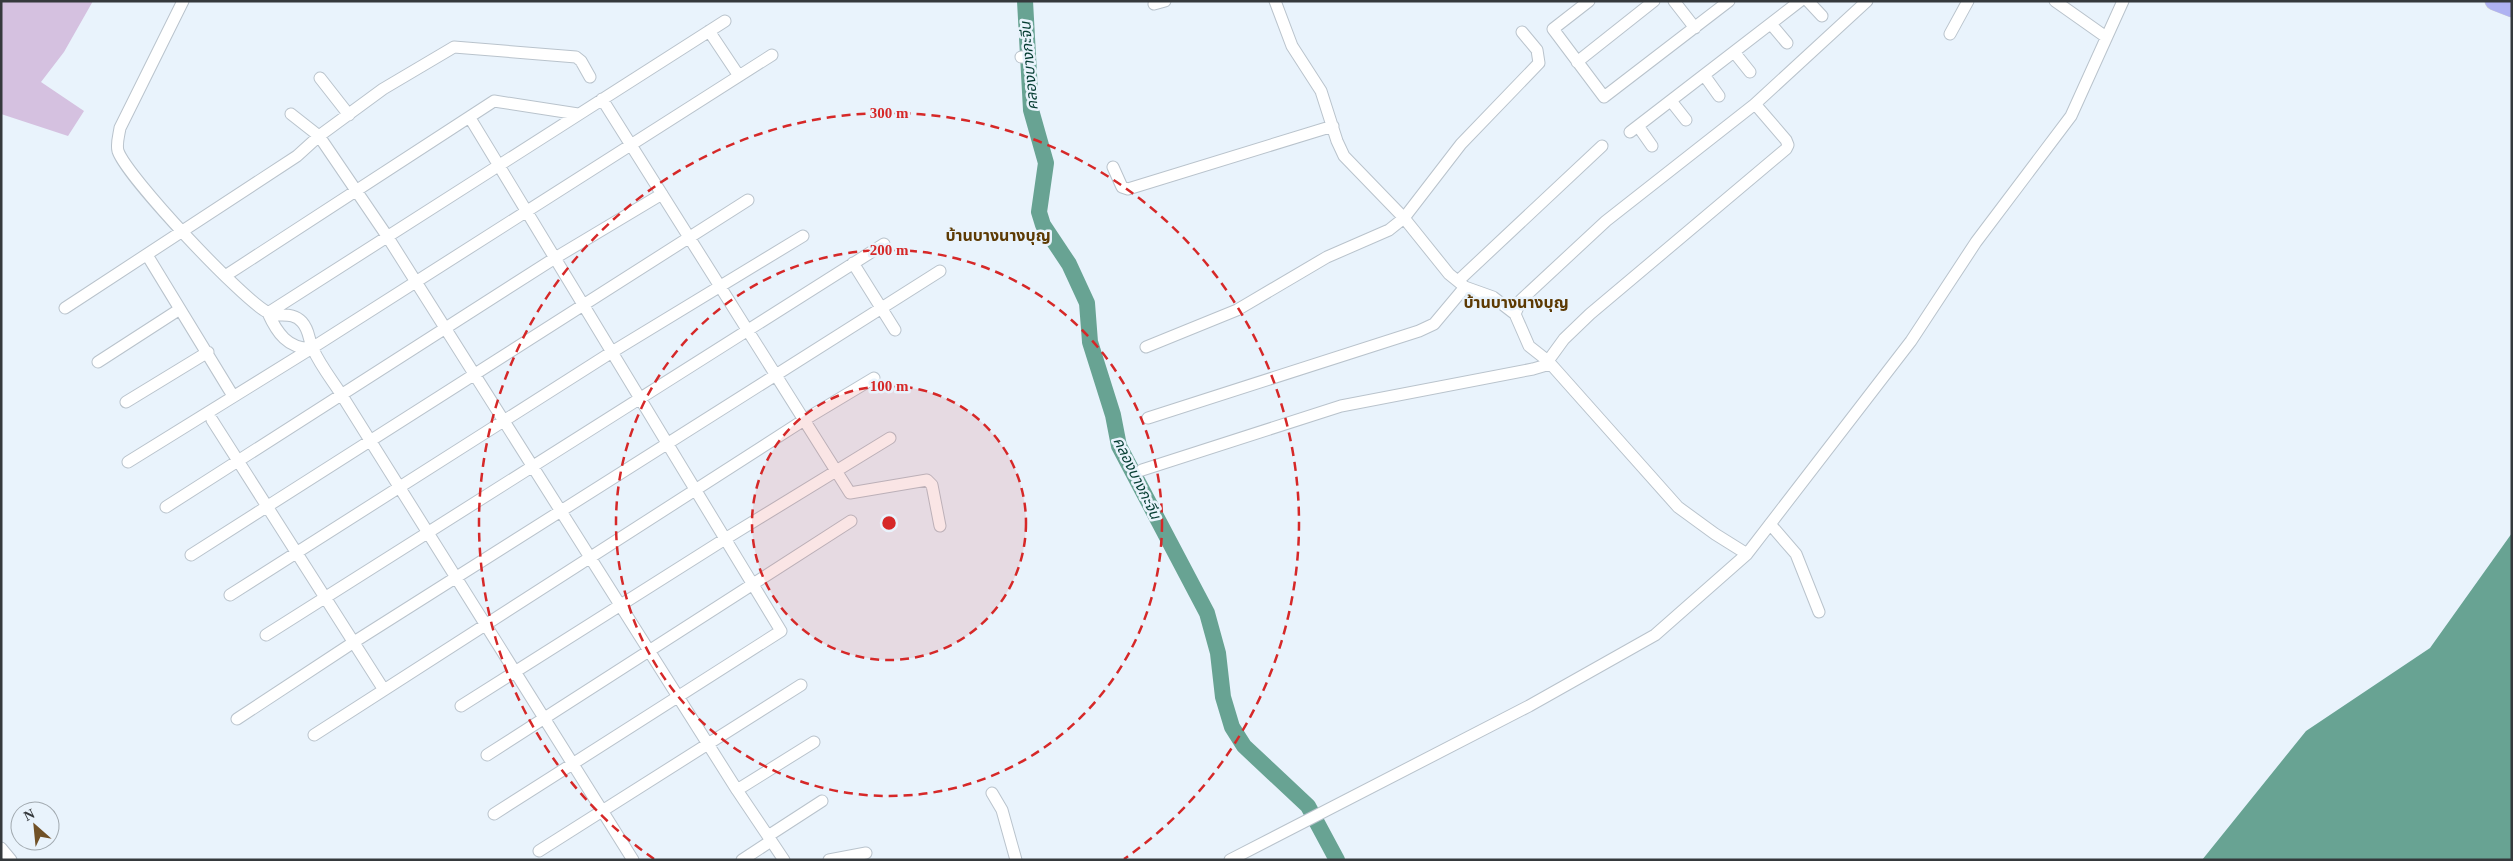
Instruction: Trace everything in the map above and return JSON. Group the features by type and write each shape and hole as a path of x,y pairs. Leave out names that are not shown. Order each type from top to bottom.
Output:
{"main road":[{"path":"2494,1 2512,8"}],"street":[{"path":"183,1 120,128 118,150 137,179 182,230 225,276 268,313 282,337 300,348 312,348"},
{"path":"1275,1 1292,46 1321,91 1333,126 1336,142 1344,156 1404,218 1449,274 1462,284 1493,297 1515,314 1529,346 1549,362 1678,507 1747,554"},
{"path":"1589,1 1552,29 1604,97 1729,1"},
{"path":"1577,62 1654,1"},
{"path":"1674,1 1695,28"},
{"path":"1652,146 1634,129 1800,1"},
{"path":"1808,1 1822,16"},
{"path":"1515,314 1521,300 1606,221 1755,104 1867,1"},
{"path":"1950,34 1968,1"},
{"path":"2055,1 2106,38"},
{"path":"1230,860 1529,706 1655,635 1747,554 1911,341 1981,236 2071,116 2123,1"},
{"path":"268,313 498,164 725,21"},
{"path":"1771,24 1787,43"},
{"path":"710,31 739,76"},
{"path":"1146,347 1237,310 1328,257 1389,230 1404,218 1461,144 1539,63 1537,50 1522,32"},
{"path":"66,308 297,156 319,136 384,89 454,47 576,57 581,61 590,77"},
{"path":"1734,52 1750,72"},
{"path":"128,462 312,348 772,55"},
{"path":"1704,76 1719,96"},
{"path":"320,78 349,115"},
{"path":"602,99 850,493 927,480 932,485 940,526"},
{"path":"225,276 498,100 578,114"},
{"path":"1671,101 1686,120"},
{"path":"1142,470 1341,406 1524,371 1549,362 1564,339 1590,314 1786,149 1788,145 1786,140 1755,104"},
{"path":"291,114 319,136 387,236 678,698 784,860"},
{"path":"470,118 781,631 573,766 494,814"},
{"path":"1113,167 1122,187 1128,189 1333,126"},
{"path":"1148,418 1419,331 1434,324 1462,284 1602,146"},
{"path":"166,506 555,258 662,194"},
{"path":"191,554 748,200"},
{"path":"230,595 398,486 612,352 803,236"},
{"path":"266,635 884,244"},
{"path":"147,255 208,352 233,396"},
{"path":"853,263 895,330"},
{"path":"237,719 354,642 668,445 940,270"},
{"path":"98,362 180,309"},
{"path":"268,313 291,314 301,321 310,332 312,348 426,533 545,718 602,811 627,857"},
{"path":"126,402 208,352"},
{"path":"314,735 804,420 874,378"},
{"path":"212,420 384,690"},
{"path":"462,706 619,605 890,438"},
{"path":"487,755 753,586 852,520"},
{"path":"1770,524 1796,554 1819,612"},
{"path":"539,851 801,685"},
{"path":"737,790 814,742"},
{"path":"992,793 1002,810 1016,860"},
{"path":"742,860 822,801"},
{"path":"1,848 11,860"},
{"path":"829,860 866,853"}],"shaded area":[{"path":"1,1 93,1 64,52 41,82 84,111 68,136 1,114"},
{"path":"2512,533 2512,860 2202,860 2306,731 2430,648"}],"waterway":[{"name":"คลองบางกะจีน","path":"1025,1 1031,110 1046,163 1039,212 1043,225 1069,264 1087,303 1090,342 1113,415 1119,446 1207,613 1218,653 1223,697 1232,727 1244,746 1308,806 1337,860"}],"district":[{"name":"บ้านบางนางบุญ","path":"998,235"},
{"name":"บ้านบางนางบุญ","path":"1516,302"}]}
